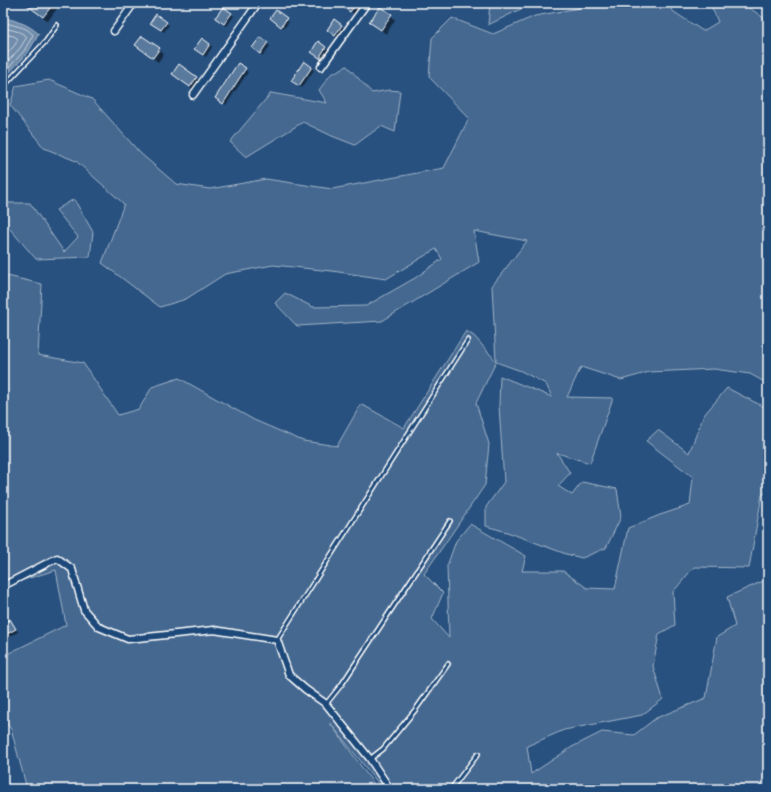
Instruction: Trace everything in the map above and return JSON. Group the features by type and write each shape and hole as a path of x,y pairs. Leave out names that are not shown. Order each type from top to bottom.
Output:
{"street":[{"path":"114,31 134,3"},
{"path":"194,95 258,3"},
{"path":"321,67 367,3"},
{"path":"3,586 57,558 72,569 84,610 99,627 128,639 214,630 277,640 289,675 306,690 326,704 370,758 388,788"}],"lane":[{"path":"3,87 46,41 57,25"},
{"path":"277,640 468,340"},
{"path":"326,704 342,684 450,521"},
{"path":"370,758 383,749 416,709 448,664"},
{"path":"451,789 478,754"}],"shaded area":[{"path":"490,3 533,3 488,25"},
{"path":"580,3 666,3 674,12 703,31 718,22 710,3 749,3 748,7 768,21 768,384 750,374 714,369 649,372 621,380 581,367 567,397 613,398 590,463 557,453 570,473 558,486 572,495 582,482 617,489 621,517 606,548 582,558 566,554 507,532 486,526 486,507 504,482 499,406 500,376 552,397 546,384 521,371 496,362 476,403 489,444 485,485 424,574 443,593 432,619 449,638 447,566 456,541 470,524 526,556 522,571 563,571 587,588 615,589 628,528 690,505 693,477 646,441 658,430 689,453 704,415 727,388 768,409 768,491 762,495 749,568 694,567 673,592 675,625 659,634 653,666 663,699 642,715 564,730 527,746 531,774 572,747 602,732 634,735 656,718 706,698 717,637 735,626 727,597 768,579 768,789 27,789 11,729 3,719 3,656 66,625 56,570 3,586 3,275 42,284 38,355 83,363 118,415 139,409 152,387 179,378 254,420 303,441 337,446 361,404 404,428 466,331 474,336 496,361 492,286 527,241 474,231 479,262 382,321 297,326 275,303 285,293 313,307 366,306 415,278 442,259 436,249 386,279 332,271 273,265 225,274 186,299 160,307 102,263 124,204 76,161 44,148 10,105 16,86 49,80 92,99 140,153 176,184 210,189 266,179 332,189 444,168 469,118 429,77 432,38 452,18 493,34 535,16 579,8","holes":["330,723 379,784 376,787"]},
{"path":"347,66 372,93 389,90 400,91 395,132 381,126 355,145 303,122 246,157 230,142 271,93 327,103 319,90 331,74"},
{"path":"74,199 93,232 90,257 36,259 3,221 3,203 30,203 64,252 78,237 56,210"}],"water":[{"path":"3,16 27,25 39,34 27,54 3,79"}],"building":[{"path":"24,3 54,3 43,17"},
{"path":"338,3 357,3 350,12"},
{"path":"223,7 232,13 224,24 215,18"},
{"path":"380,7 392,14 381,30 369,22"},
{"path":"276,10 287,18 281,27 270,18"},
{"path":"156,14 167,22 161,30 150,23"},
{"path":"334,19 342,25 335,36 327,30"},
{"path":"142,36 160,48 153,58 135,45"},
{"path":"260,37 268,42 260,54 252,48"},
{"path":"202,38 210,44 203,55 194,49"},
{"path":"318,41 326,47 321,55 321,59 311,52"},
{"path":"304,61 312,67 299,86 291,81"},
{"path":"238,63 246,68 223,104 215,98"},
{"path":"179,64 197,77 190,87 172,74"},
{"path":"10,619 16,629 3,636 3,623"}]}
